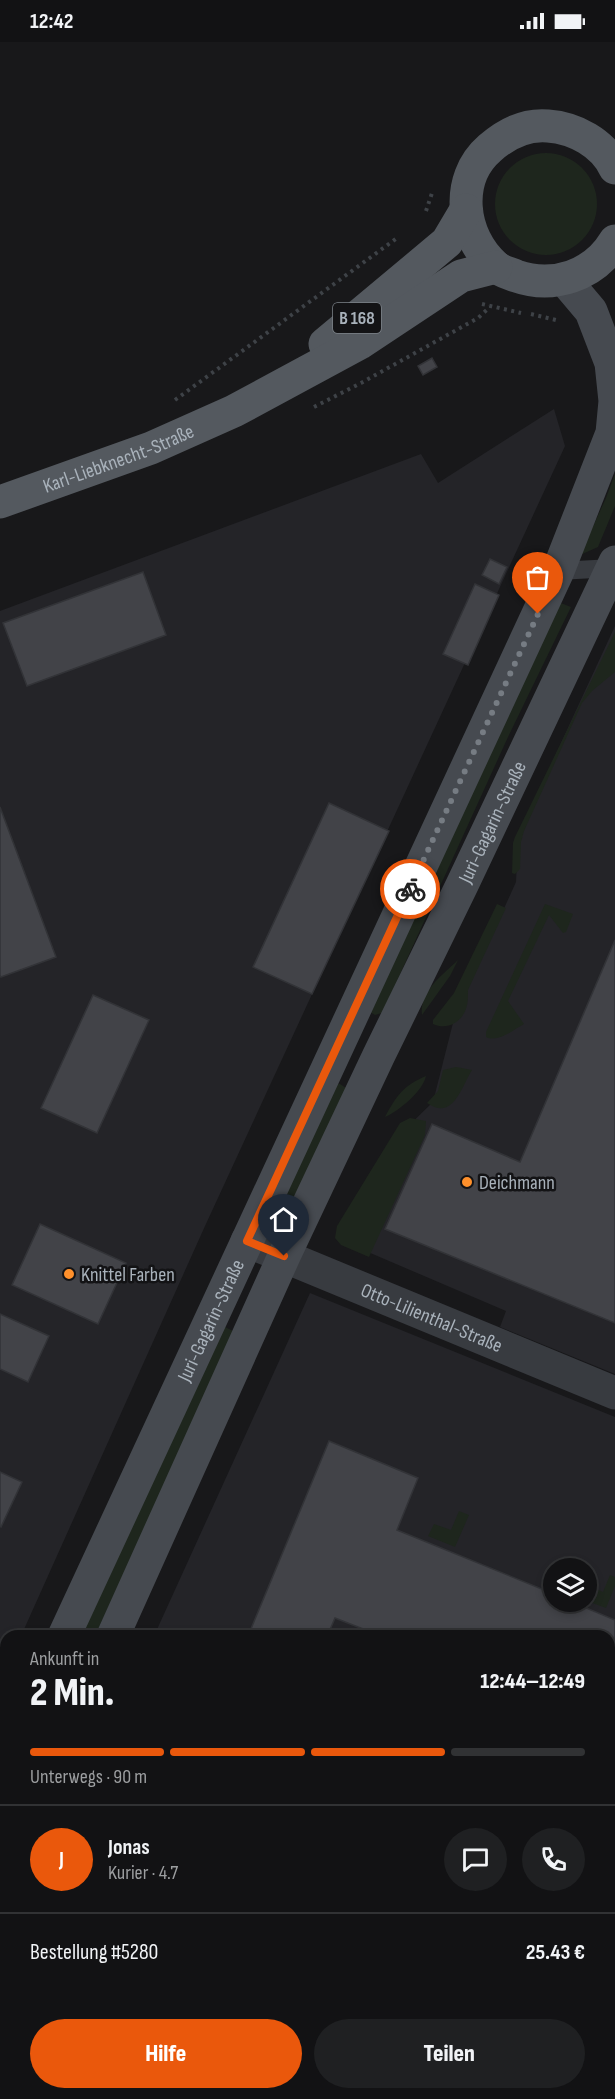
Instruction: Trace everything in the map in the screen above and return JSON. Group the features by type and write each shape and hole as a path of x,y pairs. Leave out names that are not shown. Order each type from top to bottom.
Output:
{"main road":[{"name":"B 168","path":"613,161 573,130 545,126 528,127 513,132 485,152 468,180 466,210 471,234 483,252 496,267 509,274 534,281 564,279 613,255"},
{"name":"Karl-Liebknecht-Straße","path":"234,411 316,351 436,252 447,242 466,210"},
{"name":"Karl-Liebknecht-Straße","path":"0,502 151,448 234,411 360,343 461,276 496,267"}],"street":[{"name":"Juri-Gagarin-Straße","path":"67,1630 558,571 612,434 615,402 611,363 591,311 564,279"},
{"name":"Juri-Gagarin-Straße","path":"116,1630 284,1256 614,565"},
{"name":"Otto-Lilienthal-Straße","path":"247,1241 615,1393"}],"lane":[{"path":"558,571 614,565"}],"path":[{"path":"174,401 402,235"}],"shaded area":[{"path":"546,153 566,157 582,168 593,184 597,204 593,224 582,240 566,251 546,255 526,251 510,240 499,224 495,204 499,184 510,168 526,157"},
{"path":"554,409 565,446 205,1226 24,1630 0,1630 0,611 421,454 438,483"},
{"path":"615,474 615,506 598,547 580,555 606,498"},
{"path":"558,602 571,607 508,737 386,1005 382,1013 375,1015 370,1012"},
{"path":"615,626 615,1374 500,1327 506,1311 354,1246 391,1143 433,1102 454,1019 516,882 518,836"},
{"path":"615,632 615,672 592,691 582,703 524,831 521,842 520,869 515,874 512,873 515,837"},
{"path":"497,904 506,908 468,990 468,1002 463,1016 450,1025 433,1024 433,1020 454,993"},
{"path":"545,904 573,914 566,932 563,933 549,915 508,1001 524,1024 500,1037 486,1037 486,1032"},
{"path":"458,960 450,976 422,1015 424,998 428,991"},
{"path":"456,1067 472,1070 455,1100 443,1108 427,1103 438,1091 443,1070"},
{"path":"426,1076 410,1100 385,1117 401,1092"},
{"path":"336,1084 346,1088 280,1230 275,1231 270,1225"},
{"path":"410,1118 426,1121 425,1135 369,1257 341,1245 335,1238 337,1226 400,1123"},
{"path":"310,1293 615,1417 615,1630 157,1630"},
{"path":"223,1326 235,1332 98,1630 82,1630"},
{"path":"459,1511 469,1515 455,1547 428,1536 434,1524 451,1530"},
{"path":"610,1575 615,1577 615,1586 606,1608 597,1605 597,1589 603,1592"}],"building":[{"path":"432,358 437,367 423,375 418,366"},
{"path":"490,559 507,567 499,584 482,575"},
{"path":"143,572 166,635 27,686 3,623"},
{"path":"475,584 499,595 468,665 443,654"},
{"path":"329,803 389,831 312,994 253,967"},
{"path":"0,807 56,957 1,977 0,975"},
{"path":"615,940 615,1323 385,1229 432,1124 520,1162"},
{"path":"93,995 149,1020 97,1133 41,1108"},
{"name":"Knittel Farben","path":"40,1224 126,1263 98,1324 12,1285"},
{"path":"0,1314 49,1336 28,1382 0,1369"},
{"path":"329,1441 418,1478 397,1530 543,1590 543,1612 596,1612 615,1620 615,1630 366,1630 335,1618 330,1630 250,1630"},
{"path":"0,1472 22,1482 1,1527 0,1526"}],"way so far":[{"path":"410,889 538,614"}],"place":[{"name":"Deichmann","path":"467,1182"},
{"name":"Knittel Farben","path":"69,1274"}],"route":[{"path":"284,1256 247,1241 410,889"}]}
